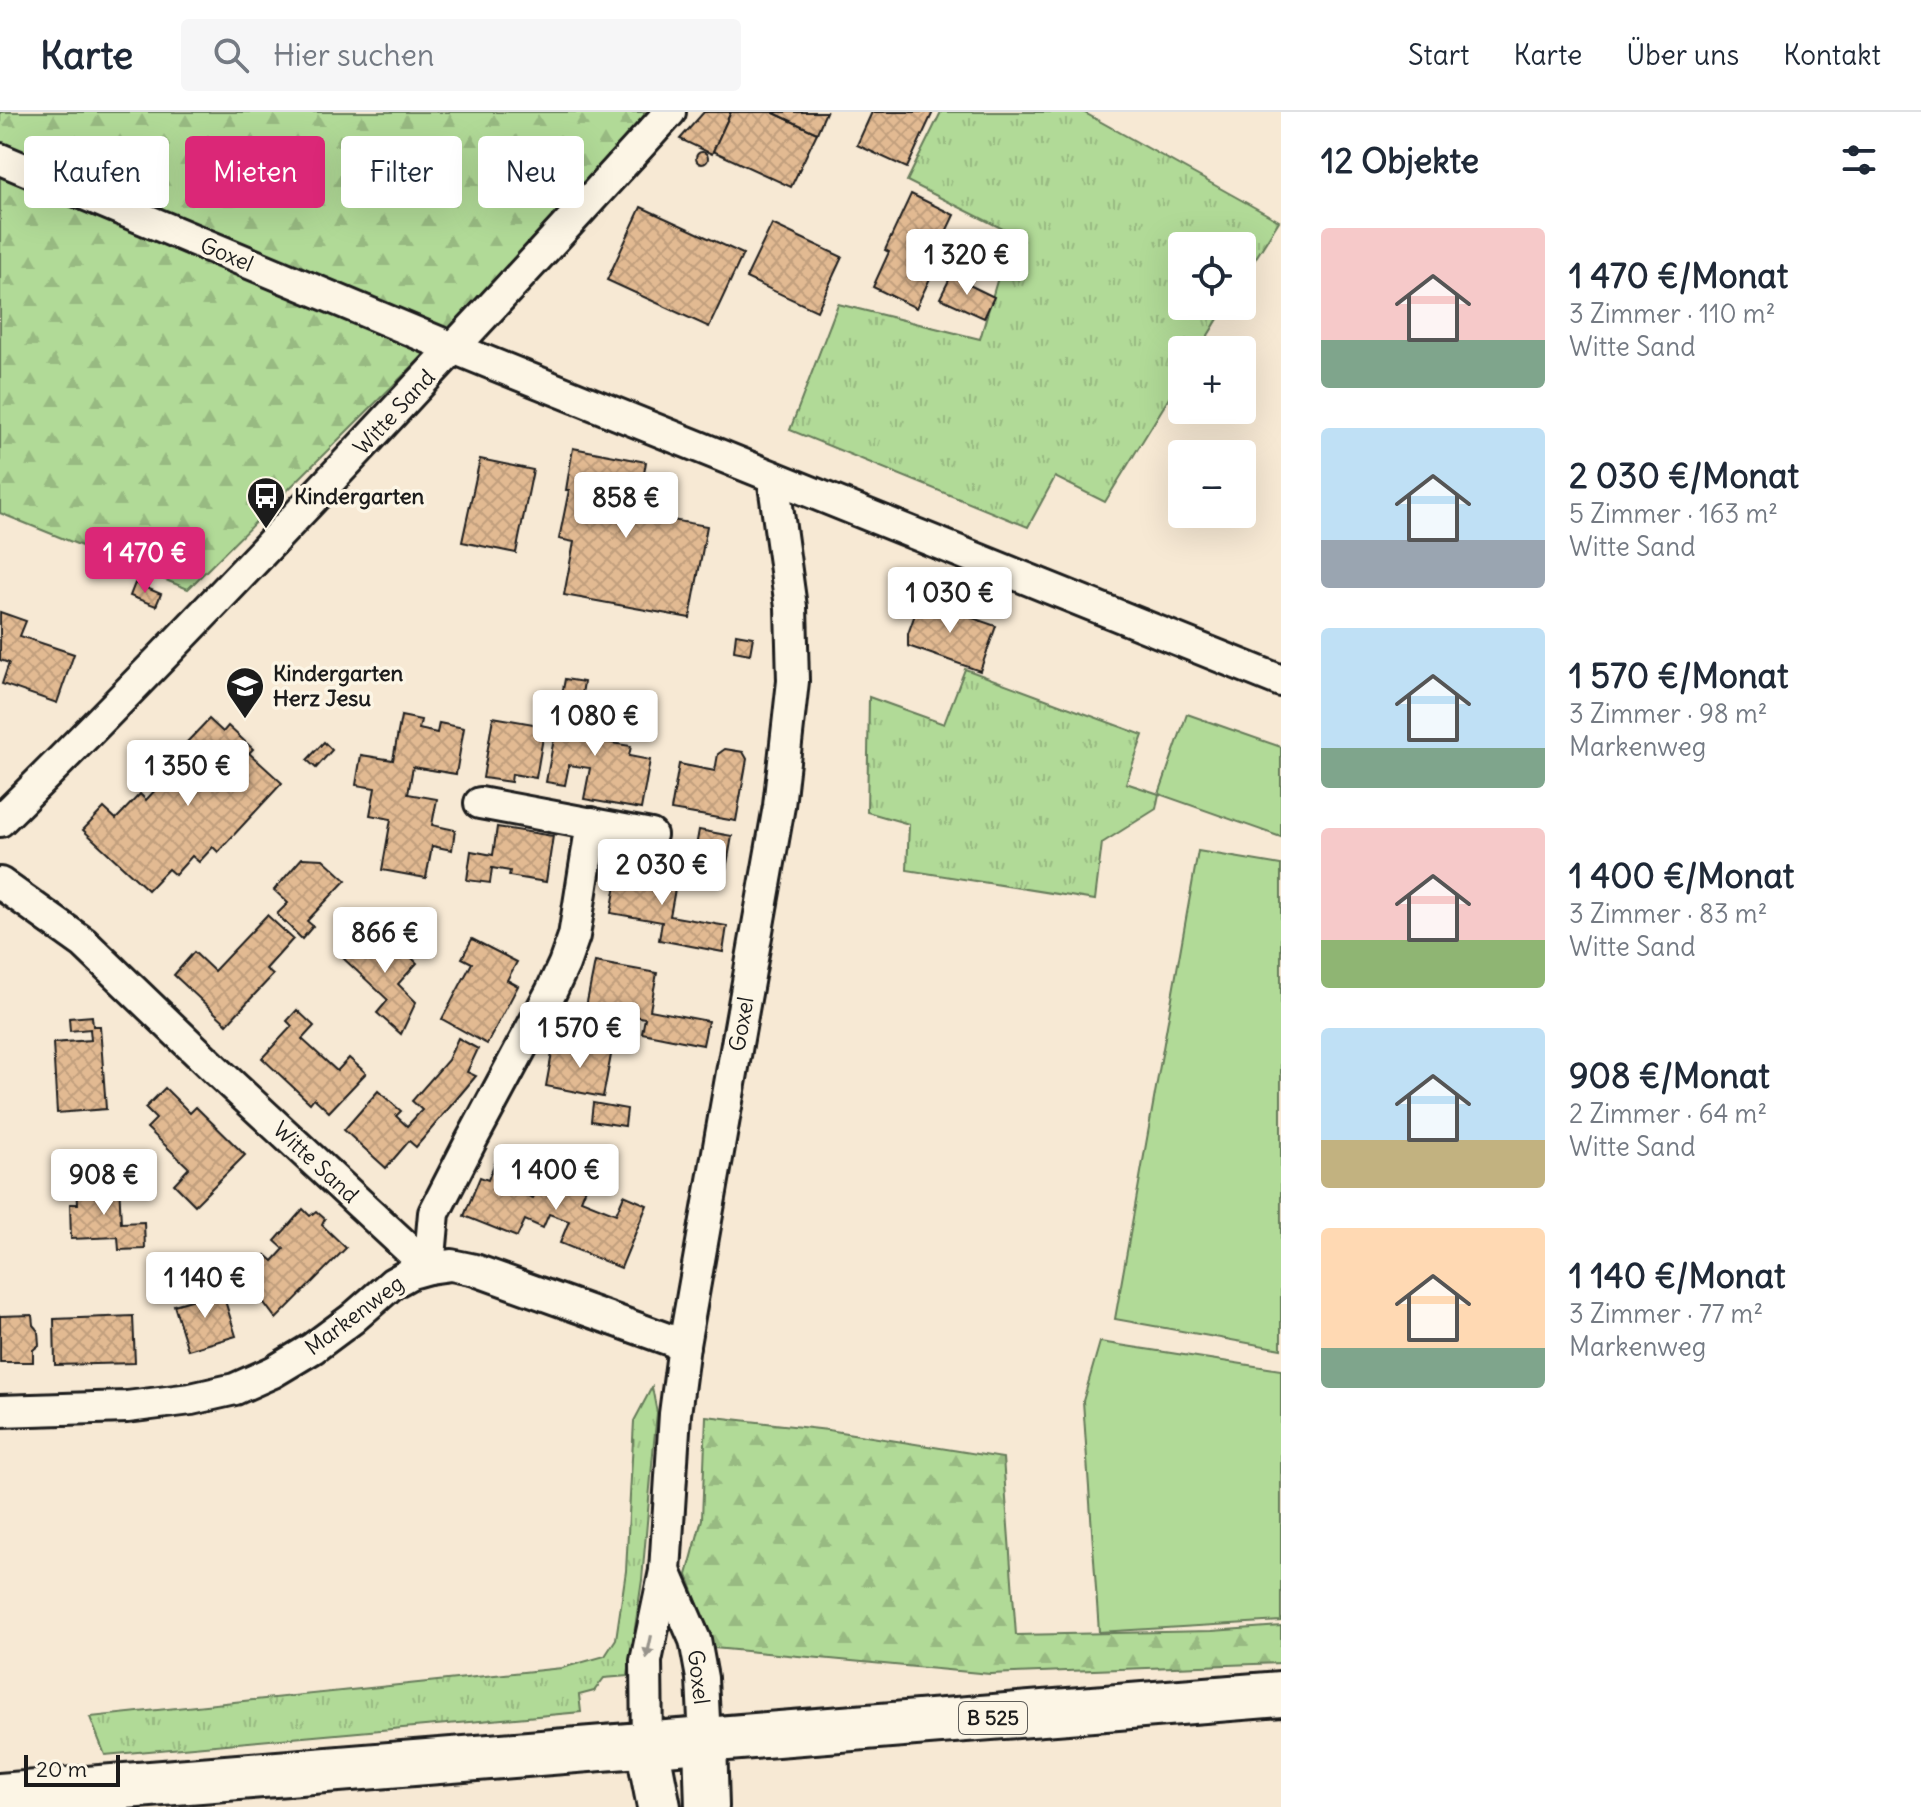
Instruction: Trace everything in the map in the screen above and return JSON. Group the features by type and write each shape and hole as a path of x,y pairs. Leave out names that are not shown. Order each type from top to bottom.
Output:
{"main road":[{"name":"B 525","path":"0,1796 1281,1694"}],"street":[{"path":"453,348 670,112"},
{"name":"Goxel","path":"0,159 453,348 1281,681"},
{"name":"Witte Sand","path":"0,821 243,574 453,348"},
{"name":"Goxel","path":"647,1745 646,1661 665,1571 675,1414 684,1345 779,806 793,681 791,607 773,477"},
{"path":"480,803 651,835"},
{"name":"Markenweg","path":"0,1411 127,1407 191,1399 235,1389 273,1372 313,1348 393,1283 429,1268 434,1213 564,964 574,936 592,823"},
{"name":"Witte Sand","path":"0,883 84,943 429,1268"},
{"path":"429,1268 451,1265 475,1270 684,1345"},
{"name":"Goxel","path":"665,1571 695,1640 702,1678 705,1741"},
{"path":"705,1741 707,1807"},
{"path":"647,1745 659,1807"}],"green space":[{"path":"0,112 661,112 584,196 584,136 478,136 478,208 572,208 188,589 0,513"},
{"path":"941,112 1083,112 1279,221 1256,258 1256,232 1168,232 1168,320 1217,320 1208,336 1168,336 1168,400 1105,502 1055,477 1028,527 790,430 838,304 980,339 1011,233 907,181"},
{"path":"965,669 1143,735 1126,783 1159,794 1156,809 1102,843 1095,900 907,870 909,824 867,812 869,697 944,724"},
{"path":"1187,714 1281,747 1281,837 1159,794"},
{"path":"1198,851 1281,865 1281,1349 1115,1319"},
{"path":"1100,1342 1281,1370 1281,1621 1099,1632 1083,1401"},
{"path":"652,1387 657,1413 642,1580 628,1676 604,1678 594,1691 579,1695 581,1712 105,1755 90,1717 562,1668 605,1656 616,1639 626,1571 634,1421"},
{"path":"706,1416 828,1430 1003,1458 1016,1635 1212,1631 1281,1626 1281,1663 990,1674 714,1648 687,1575 702,1519"}],"building":[{"path":"704,112 731,112 712,154 680,139"},
{"path":"731,112 772,112 817,133 791,187 713,151"},
{"path":"772,112 826,112 817,133"},
{"path":"872,112 933,112 907,168 857,145"},
{"path":"702,152 708,158 702,164 696,158"},
{"path":"911,194 954,215 929,268 934,270 916,308 873,287 889,252 885,250"},
{"path":"641,207 743,254 709,327 607,280"},
{"path":"772,224 842,257 817,311 746,278"},
{"path":"951,276 994,297 984,318 940,298"},
{"path":"573,448 646,462 637,514 707,526 690,618 564,595 574,542 559,539 569,490 566,490"},
{"path":"480,459 533,470 516,553 462,542"},
{"path":"135,583 161,594 156,606 130,596"},
{"path":"920,600 996,626 980,671 908,646 908,634"},
{"path":"0,612 26,621 20,636 74,654 57,703 2,684 9,663 0,660"},
{"path":"736,634 753,637 750,654 734,651"},
{"path":"565,679 584,682 576,730 600,734 598,741 631,746 629,756 650,760 641,809 584,799 590,768 569,765 565,785 546,782"},
{"path":"401,716 421,720 419,729 437,733 439,723 464,728 456,774 413,767 408,794 437,799 432,825 455,830 452,850 432,846 426,878 382,870 391,819 370,815 375,788 356,785 361,755 393,760"},
{"path":"493,717 545,726 536,778 512,774 511,782 483,778"},
{"path":"209,719 223,732 228,726 253,749 249,753 282,783 218,852 213,847 199,862 192,856 175,875 168,869 148,890 83,830 104,808 116,819 140,794 146,800 194,748 187,742"},
{"path":"324,742 332,750 316,768 307,760"},
{"path":"725,749 743,752 747,759 736,821 671,810 679,764 715,771 718,754"},
{"path":"497,827 553,836 546,882 509,876 510,871 492,868 490,883 467,880 471,851 493,855"},
{"path":"699,830 732,836 725,875 692,869"},
{"path":"302,858 323,859 346,880 307,921 313,926 302,939 277,914 288,903 274,890"},
{"path":"620,863 678,873 670,916 727,926 723,952 659,940 662,922 611,913"},
{"path":"267,915 293,939 266,969 273,975 227,1024 174,975 194,952 214,971"},
{"path":"372,928 386,943 391,937 417,963 398,984 416,1002 401,1034 377,1013 388,1000 344,959"},
{"path":"472,939 517,962 507,980 518,986 487,1044 442,1019 472,963 462,958"},
{"path":"595,962 657,973 650,1010 708,1021 703,1045 642,1033 645,1018 586,1007"},
{"path":"297,1010 314,1026 302,1039 337,1071 349,1058 366,1073 329,1112 314,1098 310,1103 262,1058 292,1026 287,1021"},
{"path":"92,1016 93,1026 100,1026 106,1109 57,1113 53,1043 91,1040 90,1029 70,1031 69,1018"},
{"path":"458,1038 478,1049 467,1072 476,1076 416,1147 409,1141 386,1168 344,1130 378,1091 401,1111 396,1116 407,1126 422,1110 412,1101 448,1060"},
{"path":"581,1044 612,1050 603,1097 546,1086 553,1048 579,1053"},
{"path":"165,1088 190,1113 196,1107 245,1155 195,1205 174,1184 189,1168 147,1128 156,1119 145,1108"},
{"path":"593,1103 627,1109 625,1126 591,1121"},
{"path":"499,1152 522,1162 511,1189 533,1198 538,1188 554,1194 564,1171 589,1181 581,1200 616,1214 624,1195 647,1205 621,1268 560,1243 569,1221 549,1214 543,1228 525,1220 517,1237 464,1216 480,1177 488,1180"},
{"path":"119,1183 121,1223 144,1222 145,1249 119,1250 118,1237 71,1239 70,1204 78,1204 77,1185"},
{"path":"303,1209 310,1216 316,1211 325,1219 322,1225 346,1248 276,1319 245,1277 266,1255 273,1261 284,1249 275,1241"},
{"path":"222,1291 236,1336 188,1350 174,1305"},
{"path":"32,1315 39,1345 33,1350 33,1362 0,1362 0,1316"},
{"path":"133,1316 135,1363 55,1365 54,1319"}],"place":[{"name":"Kindergarten","path":"266,530"},
{"name":"Kindergarten Herz Jesu","path":"245,720"}]}
